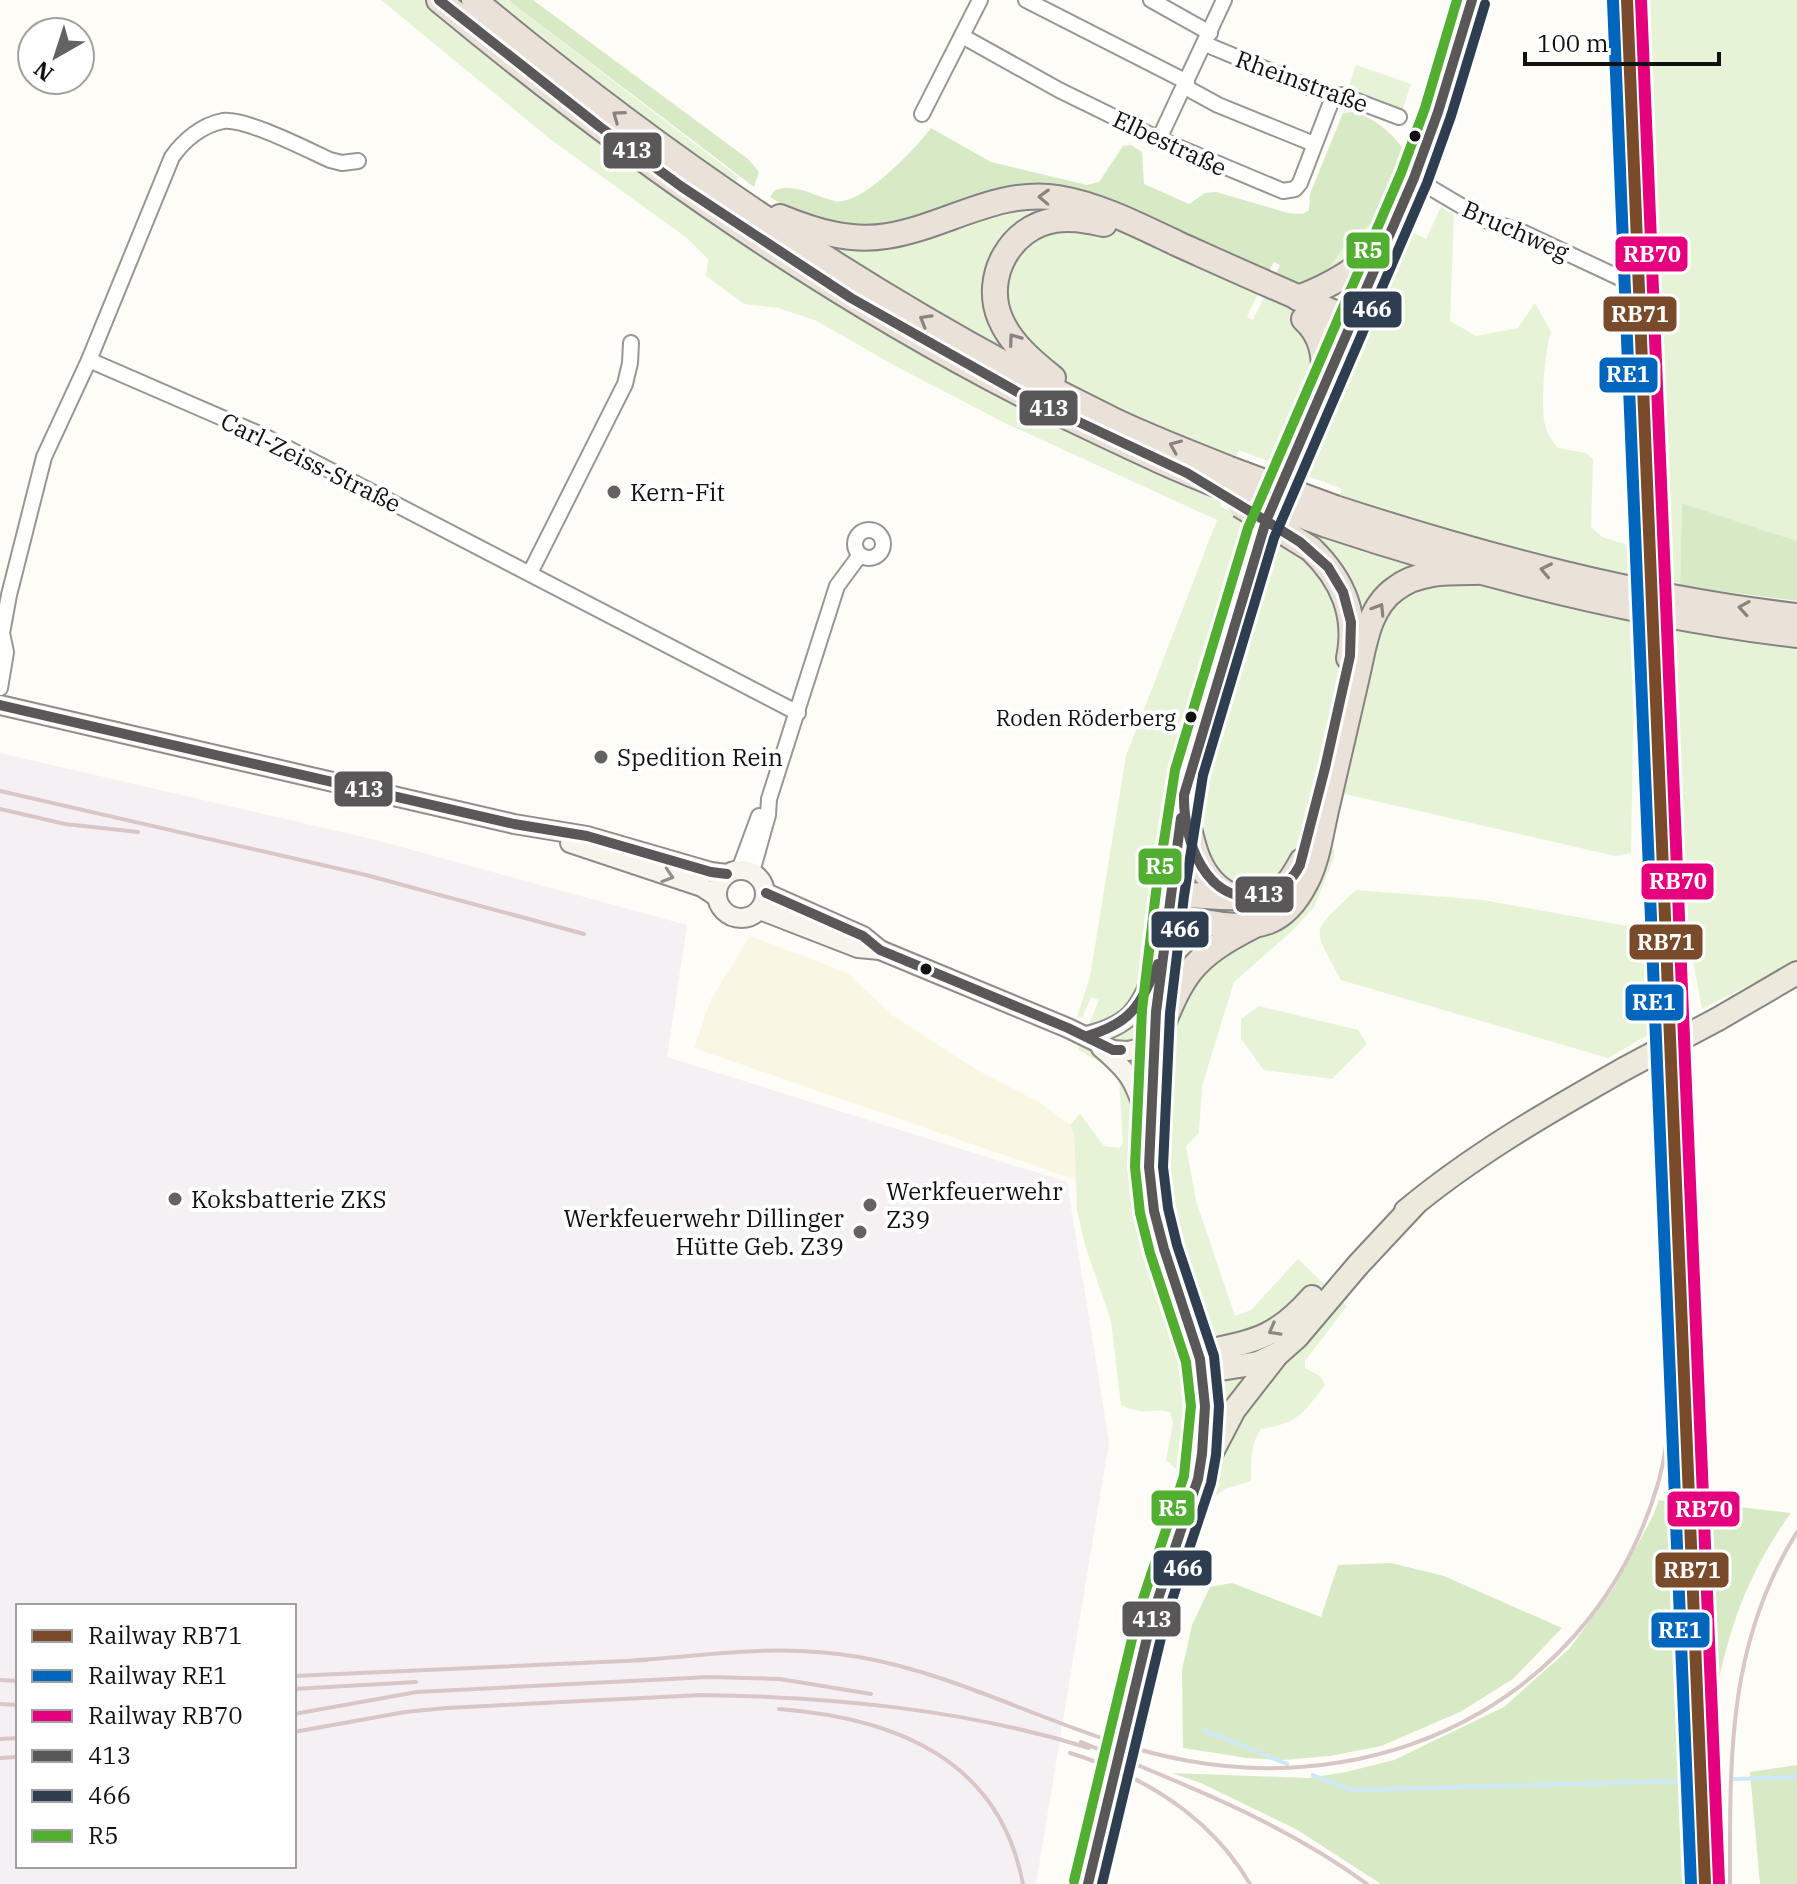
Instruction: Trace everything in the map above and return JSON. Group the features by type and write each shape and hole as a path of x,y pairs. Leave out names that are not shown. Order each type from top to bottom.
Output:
{"highway":[{"path":"439,0 594,124 724,198 925,320 1118,422 1228,485 1326,563 1345,594 1352,640 1326,765 1301,863 1282,889 1265,895 1169,904"},
{"path":"474,0 607,107 682,161 724,198"},
{"path":"769,227 856,238 885,236 911,231 1000,201 1030,197 1058,198 1114,214 1295,304 1321,342 1325,380"},
{"path":"1118,422 1036,365 1017,345 1000,319 996,298 1000,265 1013,243 1037,225 1055,220 1081,219 1109,225 1348,328"},
{"path":"769,227 878,315 1006,387 1189,474 1331,517 1490,556 1620,596"},
{"path":"1295,304 1357,269 1386,243"},
{"path":"1331,517 1476,572"},
{"path":"1154,1045 1185,976 1213,948 1287,910 1308,879 1365,639 1380,604 1391,591 1407,581 1442,572 1476,572 1620,596 1797,635"},
{"path":"1689,610 1797,616"},
{"path":"1183,800 1203,872 1219,890 1232,896"},
{"path":"1169,904 1228,925 1255,925"}],"main road":[{"path":"1201,1363 1172,1278 1154,1211 1149,1167 1154,1045 1162,956 1183,800 1201,728 1261,533 1348,328"},
{"path":"1201,1363 1275,1332 1295,1317 1334,1275 1415,1204 1512,1133 1797,973"},
{"path":"1198,1479 1234,1410 1279,1353 1297,1337 1415,1204"},
{"path":"1201,1363 1258,1363 1279,1353"}],"street":[{"path":"922,114 980,0"},
{"path":"1026,0 1186,84 1218,105 1314,144"},
{"name":"Rheinstraße","path":"1151,0 1207,38 1333,97 1341,95 1399,117"},
{"path":"1159,139 1224,0"},
{"path":"1348,328 1414,178 1472,0"},
{"name":"Elbestraße","path":"962,36 1059,90 1159,139 1283,191 1295,189 1300,183 1333,97"},
{"path":"0,688 6,652 1,634 44,457 89,360 166,167 181,145 193,135 224,121 250,126 330,160 342,163 358,161"},
{"name":"Bruchweg","path":"1414,178 1485,220 1522,232 1620,278"},
{"path":"530,573 625,384 631,343"},
{"name":"Carl-Zeiss-Straße","path":"89,360 264,436 798,713"},
{"path":"0,705 514,824 587,836 711,872 739,872 762,881 763,902 747,918 732,917 721,909 717,897 719,884 739,872 768,815 769,799 837,586 860,555"},
{"path":"514,824 702,887 717,897"},
{"path":"763,902 863,936 880,950 1087,1036 1113,1050 1128,1051 1154,1045"},
{"path":"1087,1036 1111,1030 1131,1015 1146,993 1162,956"},
{"path":"1087,1036 1126,1070 1134,1082 1150,1128"},
{"path":"1088,1884 1152,1617 1198,1479 1205,1406 1201,1363"}],"shaded area":[{"path":"0,753 372,839 687,925 667,1057 1067,1182 1109,1442 1036,1884 0,1884"},
{"path":"750,936 848,973 892,1015 977,1070 1039,1102 1070,1125 1074,1133 1076,1180 694,1048 711,999"}],"green space":[{"path":"381,0 508,0 738,177 709,223 753,251 760,242 932,214 978,193 1045,184 1083,190 1118,203 1268,272 1247,317 1253,320 1275,275 1328,270 1347,242 1381,216 1426,239 1441,207 1454,215 1450,321 1476,336 1518,328 1535,303 1551,332 1543,389 1547,432 1558,448 1586,453 1593,459 1591,527 1602,537 1640,549 1641,581 1635,620 1631,853 1615,856 1345,794 1330,846 1334,850 1334,858 1314,907 1292,931 1234,982 1202,1086 1199,1133 1186,1146 1196,1201 1235,1316 1251,1310 1298,1259 1347,1306 1305,1361 1305,1368 1320,1376 1325,1385 1292,1420 1261,1429 1253,1447 1251,1481 1225,1489 1215,1496 1175,1485 1176,1469 1166,1460 1173,1423 1170,1412 1142,1411 1121,1405 1111,1321 1085,1245 1077,1210 1074,1133 1070,1125 1080,1114 1104,1146 1119,1148 1123,1143 1119,1080 1108,1066 1078,1050 1099,1000 1091,997 1082,1018 1077,1017 1090,977 1126,756 1217,520 1005,423 817,321 779,308 744,304 706,276 708,259 687,238 550,139","holes":["1239,450 1342,489 1327,525 1311,549 1278,538 1220,506"]},
{"path":"508,0 533,0 748,159 759,172 754,187"},
{"path":"1641,0 1797,0 1797,541 1682,503 1680,586 1664,581"},
{"path":"1356,65 1411,84 1402,111 1347,92"},
{"path":"1354,112 1384,128 1408,154 1381,216 1347,242 1328,270 1312,280 1294,282 1275,275 1280,265 1274,262 1268,272 1125,206 1096,195 1049,185 994,189 912,220 870,225 849,225 808,216 770,197 775,190 783,188 805,191 835,201 859,195 887,174 931,128 991,162 1087,185 1099,182 1123,146 1131,145 1142,152 1144,184 1189,204 1205,193 1216,192 1288,213 1303,214 1309,210 1310,194 1343,113"},
{"path":"1682,503 1797,541 1797,601 1680,586"},
{"path":"1669,625 1797,650 1797,961 1702,1009 1680,891 1678,754"},
{"path":"1356,890 1483,900 1644,929 1648,1035 1608,1058 1341,980 1320,939 1320,930 1330,915"},
{"path":"1259,1006 1358,1030 1367,1044 1332,1079 1264,1070 1241,1039 1241,1019"},
{"path":"1659,1500 1673,1503 1691,1884 1381,1884 1296,1829 1201,1783 1172,1773 1308,1778 1346,1772 1394,1760 1504,1707 1570,1648 1615,1586"},
{"path":"1706,1503 1791,1513 1762,1560 1740,1606 1713,1707"},
{"path":"1391,1563 1444,1576 1562,1628 1513,1679 1460,1712 1381,1746 1330,1756 1283,1760 1183,1748 1182,1670 1192,1625 1210,1587 1232,1583 1321,1617 1338,1565"},
{"path":"1797,1765 1797,1884 1760,1884 1750,1772"}],"waterway":[{"path":"1204,1730 1287,1764"},
{"path":"1313,1775 1351,1790 1678,1781"},
{"path":"1734,1779 1797,1777"}],"railway":[{"path":"637,1660 774,1650 859,1657 942,1679 1146,1752 1189,1761 1266,1768 1342,1762 1414,1743 1480,1713 1539,1671 1590,1617 1630,1554 1659,1480 1670,1415 1673,1350 1650,786 1653,630"},
{"path":"0,791 366,875 584,934"},
{"path":"0,809 65,824 138,832"},
{"path":"1730,1884 1733,1746 1745,1659 1757,1616 1774,1574 1797,1532"},
{"path":"296,1676 647,1660"},
{"path":"296,1714 417,1692 709,1677 780,1679 871,1694"},
{"path":"0,1680 16,1681"},
{"path":"296,1689 416,1682"},
{"path":"296,1732 405,1712 446,1708 701,1695 849,1702 897,1708 994,1724 1089,1748"},
{"path":"0,1704 16,1705"},
{"path":"779,1709 862,1722 900,1735 935,1753 966,1776 991,1805 1010,1841 1023,1884"},
{"path":"0,1739 16,1738"},
{"path":"1081,1742 1265,1822 1334,1861 1367,1884"},
{"path":"1070,1753 1124,1774 1173,1802 1215,1838 1250,1884"},
{"path":"0,1758 16,1757"}],"rail line":[{"name":"RB71","path":"1627,0 1705,1884"},
{"name":"RB70","path":"1641,0 1719,1883"},
{"name":"RE1","path":"1613,1 1691,1884"}],"transit line":[{"name":"413","path":"439,0 600,127 682,187 851,298 1028,398 1187,473 1266,521"},
{"name":"R5","path":"1074,1881 1138,1614 1184,1476 1191,1406 1186,1362 1140,1213 1135,1167 1142,1010 1175,770 1248,528 1401,173 1425,108 1457,0"},
{"name":"413","path":"1266,521 1414,178 1472,0"},
{"name":"466","path":"1102,1884 1165,1621 1211,1483 1216,1455 1219,1406 1214,1356 1177,1245 1163,1167 1170,1013 1203,775 1274,538 1427,183 1485,4"},
{"name":"413","path":"1266,521 1300,542 1328,567 1343,592 1351,622 1350,656 1300,865 1280,888 1262,895 1243,896 1226,891 1212,880 1202,866 1193,850 1188,831 1184,795 1266,521"},
{"name":"413","path":"0,705 514,824 587,836 727,874"},
{"name":"413","path":"1088,1884 1152,1617 1198,1479 1202,1454 1205,1406 1200,1359 1164,1249 1154,1211 1149,1167 1156,1012 1181,818"},
{"name":"413","path":"766,893 863,936 880,950 1068,1028 1113,1050 1121,1050"},
{"name":"413","path":"1087,1036 1115,1025 1133,1010 1158,964"}],"place":[{"name":"Kern-Fit","path":"614,492"},
{"name":"Roden Röderberg","path":"1191,717"},
{"name":"Spedition Rein","path":"601,757"},
{"name":"Koksbatterie ZKS","path":"175,1199"},
{"name":"Werkfeuerwehr Z39","path":"870,1205"},
{"name":"Werkfeuerwehr Dillinger Hütte Geb. Z39","path":"860,1232"}]}
